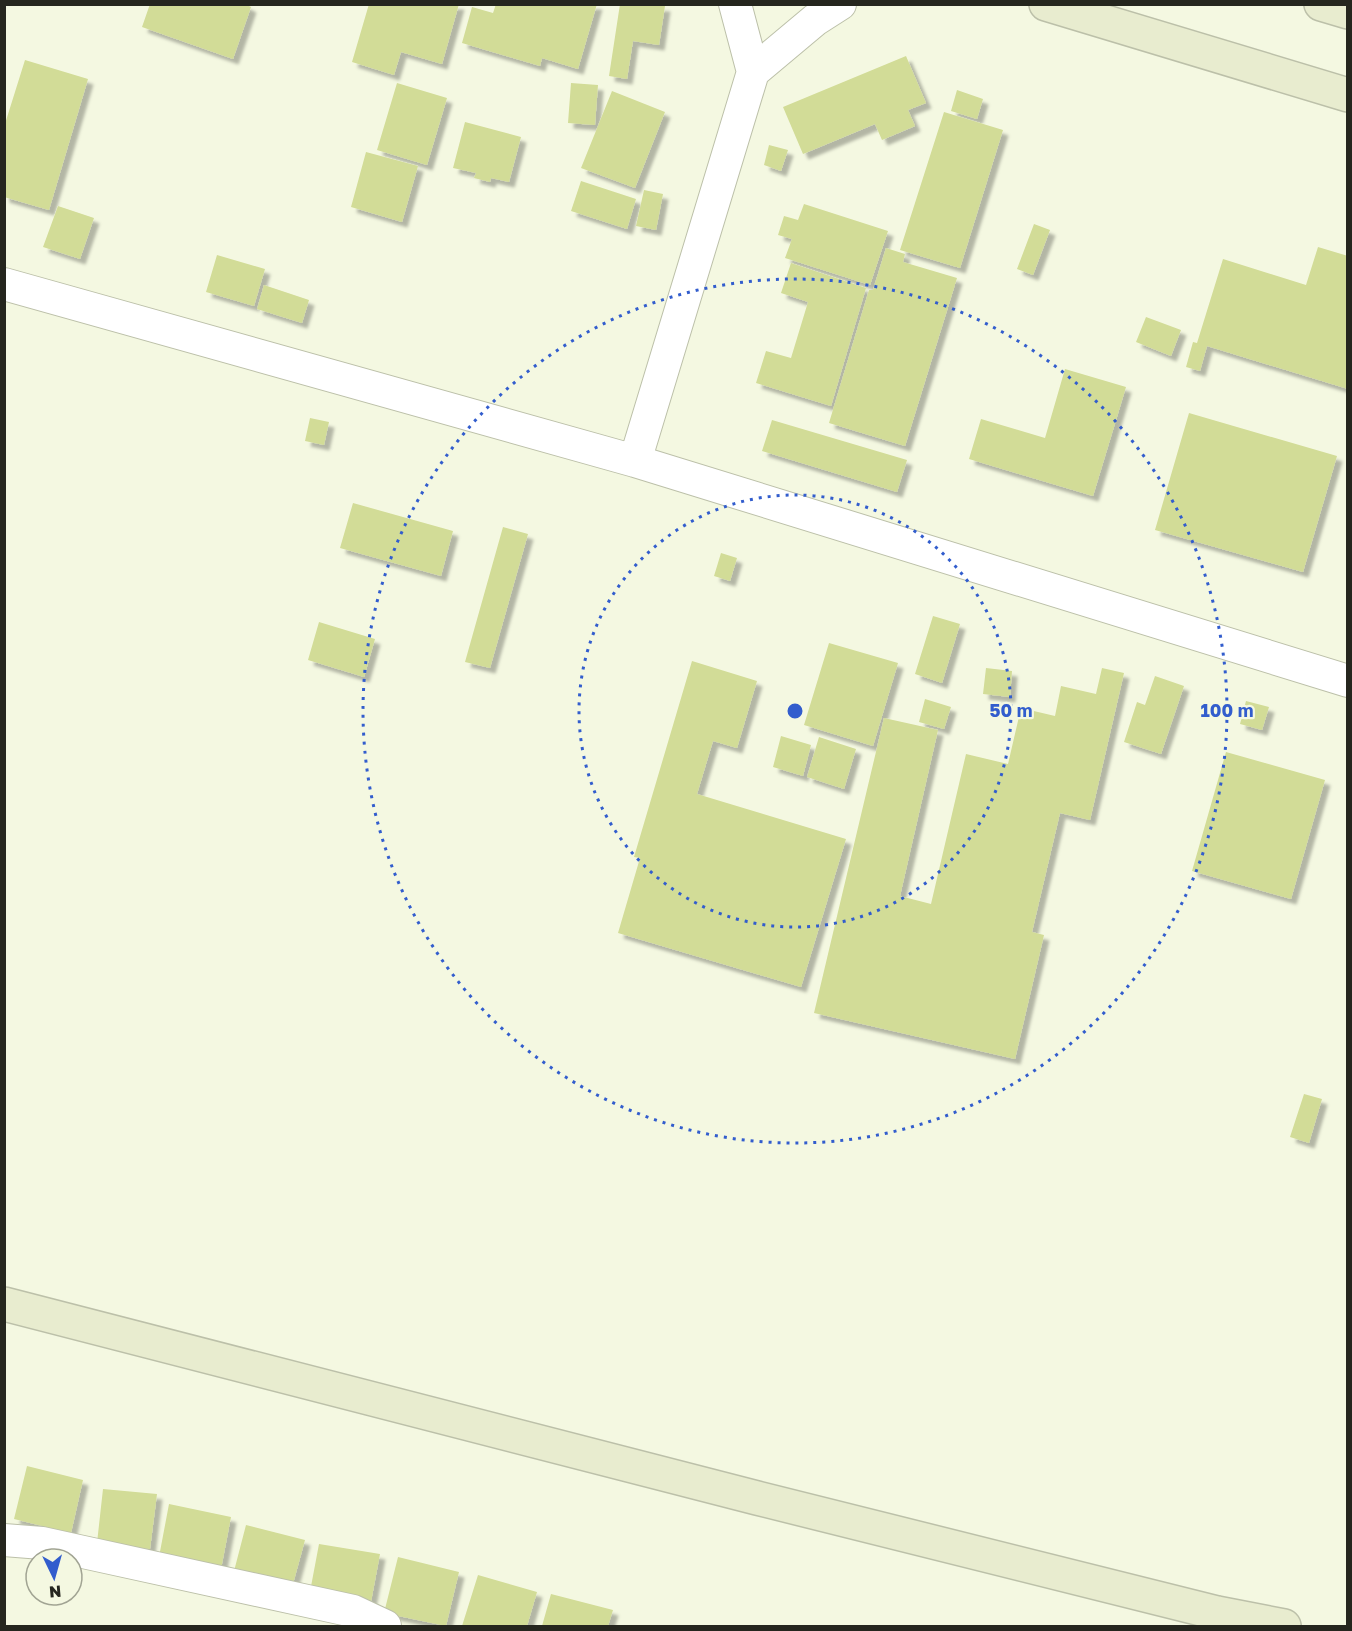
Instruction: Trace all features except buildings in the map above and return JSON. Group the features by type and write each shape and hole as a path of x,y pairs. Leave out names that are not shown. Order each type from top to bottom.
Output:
{"main road":[{"path":"1046,4 1347,94"},
{"path":"1321,4 1347,12"},
{"path":"4,1304 758,1498 1217,1613 1284,1626"}],"street":[{"path":"635,461 753,72 735,4"},
{"path":"753,72 815,20 840,4"},
{"path":"4,284 635,461 1347,681"},
{"path":"4,1540 42,1543 385,1626"}]}
